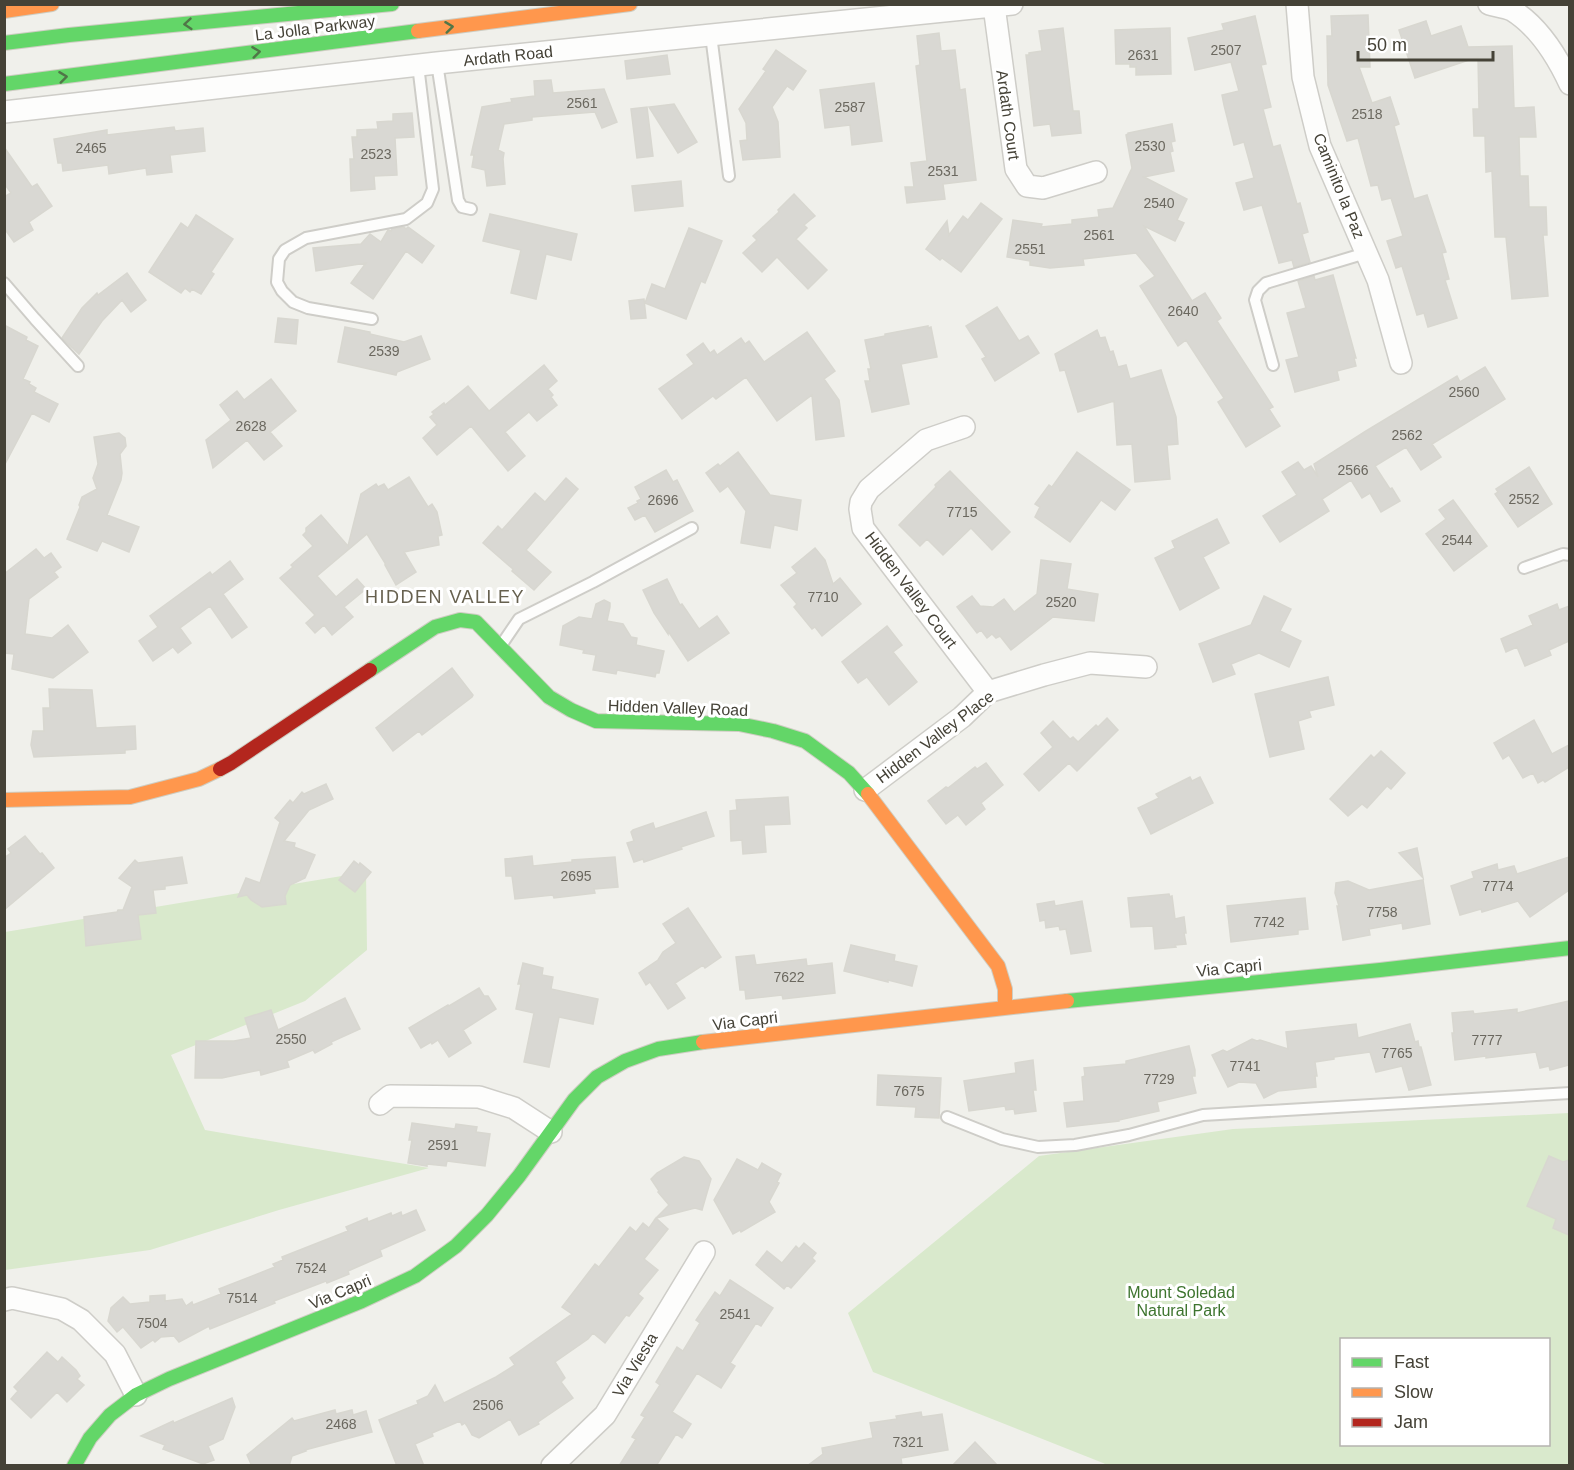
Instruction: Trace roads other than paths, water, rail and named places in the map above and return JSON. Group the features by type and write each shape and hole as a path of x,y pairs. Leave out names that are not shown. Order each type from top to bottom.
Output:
{"main road":[{"path":"4,11 52,4"},
{"name":"La Jolla Parkway","path":"4,43 392,4"},
{"name":"La Jolla Parkway","path":"4,84 630,4"},
{"name":"Hidden Valley Road","path":"4,800 130,797 199,779 231,763 435,627 460,620 476,622 549,697 596,721 739,724 773,730 805,741 849,773 865,790 998,966 1005,989 1005,1007"},
{"name":"Via Capri","path":"74,1466 90,1438 110,1415 135,1395 362,1301 415,1276 456,1246 486,1215 519,1176 574,1100 597,1077 625,1061 658,1049 1005,1007 1380,970 1569,948"}],"street":[{"name":"Caminito la Paz","path":"1297,4 1303,77 1320,146 1378,280 1401,363"},
{"path":"1489,4 1510,9 1533,26 1561,65 1569,84"},
{"name":"Ardath Road","path":"4,112 428,64 1003,5"},
{"name":"Ardath Court","path":"1003,5 1016,169 1027,186 1042,188 1096,172"},
{"name":"Hidden Valley Court","path":"964,427 926,440 869,489 861,502 860,509 863,528 988,692"},
{"name":"Hidden Valley Place","path":"865,790 962,717 988,692 1090,663 1146,667"},
{"path":"380,1104 390,1096 479,1097 514,1108 551,1132"},
{"name":"Via Viesta","path":"552,1466 605,1415 704,1252"},
{"path":"8,1299 62,1309 81,1320 115,1354 135,1395"}],"lane":[{"path":"711,35 729,176"},
{"path":"428,64 458,200 462,207 471,209"},
{"path":"372,319 308,308 293,302 277,282 279,259 285,250 306,238 406,219 427,203 433,189 428,64"},
{"path":"1273,365 1255,300 1258,291 1266,283 1366,253"},
{"path":"4,283 78,366"},
{"path":"501,647 519,619 692,528"},
{"path":"1524,568 1563,554 1569,555"},
{"path":"947,1117 1002,1140 1038,1147 1076,1145 1129,1135 1203,1114 1569,1093"}],"district":[{"name":"HIDDEN VALLEY","path":"445,597"}],"park label":[{"name":"Mount Soledad Natural Park","path":"1181,1301"}]}
